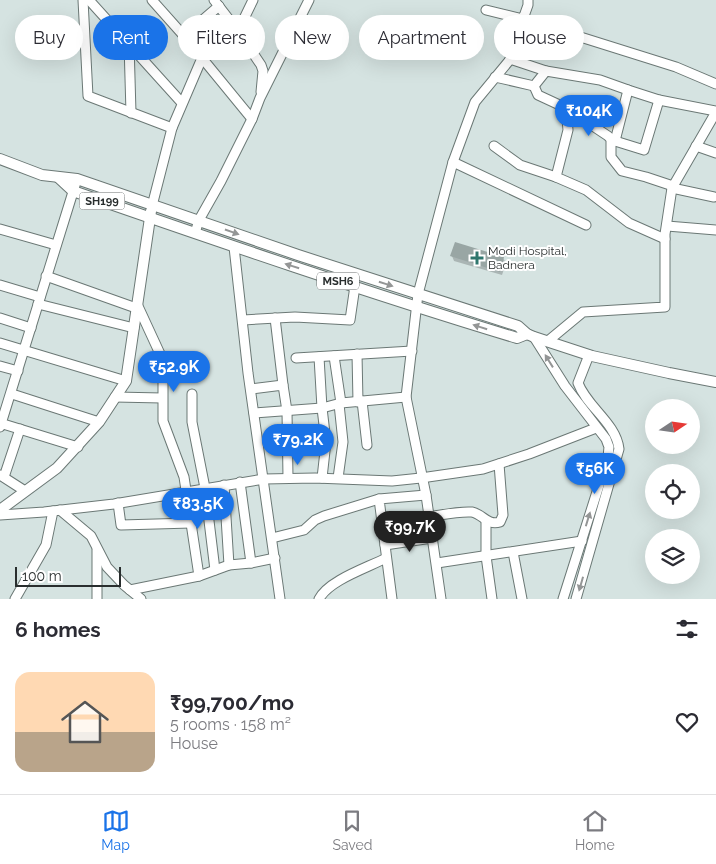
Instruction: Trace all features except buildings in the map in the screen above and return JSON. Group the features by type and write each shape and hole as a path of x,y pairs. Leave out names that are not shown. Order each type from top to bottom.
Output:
{"main road":[{"name":"SH199","path":"0,159 42,175 77,179 152,206"},
{"name":"SH199","path":"59,178 73,191 149,218"},
{"name":"MSH6","path":"152,206 518,326 530,336"},
{"path":"0,510 58,468 99,422 126,381 152,206"},
{"name":"MSH6","path":"149,218 417,308 517,338 530,336 589,355 669,374 716,382"}],"street":[{"path":"83,0 87,94 91,98 172,128"},
{"path":"89,0 103,15"},
{"path":"152,0 178,29"},
{"path":"246,15 253,0"},
{"path":"195,233 199,220 252,119 260,98 309,0"},
{"path":"524,15 528,0"},
{"path":"205,15 217,3 226,15"},
{"path":"486,10 507,15"},
{"path":"584,39 676,68 716,84"},
{"path":"129,60 132,112"},
{"path":"143,60 182,103"},
{"path":"152,206 172,128 201,60"},
{"path":"204,60 252,119"},
{"path":"257,60 262,68 260,98"},
{"path":"441,599 426,495 406,397 418,294 453,162 475,102 509,60"},
{"path":"513,60 546,71 600,80 659,100 716,111 672,187 665,239 665,307 583,312 548,341"},
{"path":"534,86 546,71"},
{"path":"495,78 534,86"},
{"path":"534,86 538,95 566,108 613,140 644,150 659,100"},
{"path":"628,90 613,140 611,157 622,171 646,177 672,187 714,197"},
{"path":"556,177 568,130 566,108"},
{"path":"494,146 520,165 556,177 586,190 629,223 665,239"},
{"path":"696,146 716,153"},
{"path":"453,162 586,225"},
{"path":"77,179 46,276 12,394 0,425 78,447"},
{"path":"666,226 716,230"},
{"path":"0,229 56,245"},
{"path":"234,247 254,413 280,599"},
{"path":"46,276 137,306 161,356 163,367 162,398 164,426 182,472 199,576"},
{"path":"0,286 39,301 134,328"},
{"path":"243,320 295,317 350,320 355,286"},
{"path":"0,318 31,328"},
{"path":"276,318 287,411 288,478"},
{"path":"530,336 608,443 608,457 563,599"},
{"path":"0,343 126,381"},
{"path":"296,358 412,351"},
{"path":"357,354 360,401 367,445"},
{"path":"576,599 619,449 615,435 584,395 578,383 589,355"},
{"path":"334,356 340,403 342,442 338,478"},
{"path":"318,357 326,442 322,478"},
{"path":"0,366 18,371"},
{"path":"565,386 578,383"},
{"path":"251,389 283,384"},
{"path":"12,394 99,422"},
{"path":"192,394 193,428 205,488 215,570"},
{"path":"115,397 162,398"},
{"path":"254,413 322,408 340,403 406,397"},
{"path":"0,515 57,511 118,503 264,479 338,478 392,481 483,469 596,428"},
{"path":"20,430 2,476 25,491"},
{"path":"428,517 474,512 486,521 498,523 502,518 499,464"},
{"path":"240,482 251,563"},
{"path":"224,485 229,565"},
{"path":"272,538 304,530 315,520 324,516 380,499 426,495"},
{"path":"380,499 392,599"},
{"path":"118,503 120,525 191,523"},
{"path":"57,511 91,536 107,567 141,599"},
{"path":"15,599 46,545 57,511"},
{"path":"486,521 486,556 492,599"},
{"path":"385,545 432,538"},
{"path":"437,563 582,541"},
{"path":"96,599 97,548"},
{"path":"513,552 522,599"},
{"path":"130,590 199,576 229,565 275,558"},
{"path":"319,599 323,591 337,582 386,558"}],"place":[{"name":"Modi Hospital, Badnera","path":"477,258"}]}
